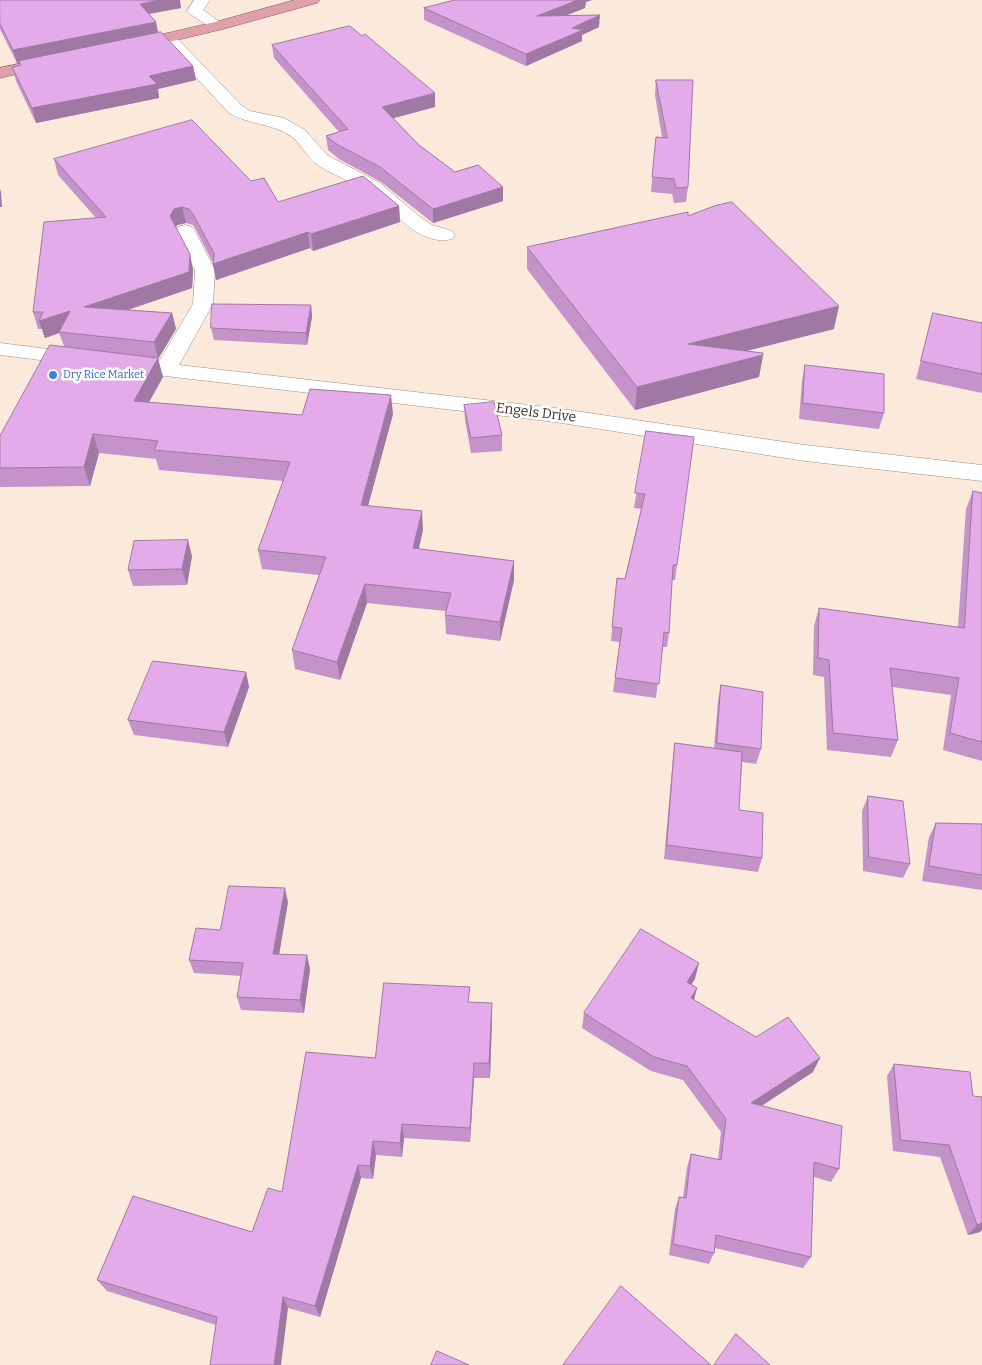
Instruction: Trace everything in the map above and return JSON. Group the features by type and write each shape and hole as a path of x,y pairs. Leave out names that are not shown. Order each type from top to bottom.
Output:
{"main road":[{"path":"112,50 218,26 312,0"},
{"path":"0,72 66,59"}],"street":[{"path":"202,0 195,11 218,26"},
{"path":"168,38 234,109 245,115 278,122 300,134 321,160 373,187 425,229 445,235"},
{"path":"165,370 204,304 205,270 185,231"},
{"name":"Engels Drive","path":"0,349 555,415 805,453 982,473"}],"building":[{"path":"0,0 160,0 140,4 156,22 13,50 0,24"},
{"path":"455,0 578,0 537,16 600,15 572,28 583,30 526,54 424,8"},
{"path":"350,26 362,36 365,34 435,93 382,107 419,145 455,172 478,165 503,187 433,209 380,167 338,145 326,136 348,129 272,45"},
{"path":"161,32 193,66 149,76 157,84 32,108 12,67 21,65 19,61"},
{"path":"656,80 693,80 688,187 676,188 674,179 652,177 656,137 667,138"},
{"path":"192,120 251,181 264,178 278,202 363,176 399,206 311,234 308,232 213,264 214,253 193,214 189,209 182,207 174,209 170,216 190,254 189,272 84,307 172,313 154,342 59,332 70,311 39,321 43,312 33,312 44,222 106,217 54,159"},
{"path":"732,202 839,306 688,344 763,353 763,355 637,387 527,247 688,212 688,216 714,206"},
{"path":"212,304 311,305 306,333 211,328"},
{"path":"933,313 982,323 982,374 921,361"},
{"path":"50,345 158,358 134,401 302,415 310,389 391,395 361,505 422,511 413,548 514,561 500,622 445,615 451,593 365,584 337,662 292,650 326,557 258,550 290,462 154,450 158,441 93,434 84,467 0,468 0,436"},
{"path":"805,365 884,374 884,413 803,403"},
{"path":"494,402 502,435 471,438 464,405"},
{"path":"646,431 694,437 677,565 673,565 669,633 664,632 659,684 615,678 622,628 612,627 617,578 625,579 645,494 635,493"},
{"path":"973,491 982,493 982,742 950,733 959,678 890,668 898,740 833,733 829,660 818,658 819,608 964,628"},
{"path":"188,540 182,569 128,570 134,541"},
{"path":"153,661 246,672 224,732 128,720"},
{"path":"721,685 763,692 761,749 717,743"},
{"path":"675,743 742,752 739,810 763,813 762,858 667,845"},
{"path":"868,796 903,801 910,864 869,857"},
{"path":"936,823 982,824 982,875 929,866"},
{"path":"229,886 285,888 273,954 307,955 300,1000 237,997 243,963 189,960 196,928 220,930"},
{"path":"641,929 699,963 687,982 697,988 691,998 756,1037 788,1017 820,1058 751,1103 842,1126 839,1169 814,1162 811,1257 716,1235 714,1253 673,1244 679,1197 686,1198 691,1154 721,1160 726,1119 687,1066 654,1057 584,1013"},
{"path":"384,983 470,987 468,1002 492,1003 489,1063 474,1063 470,1128 402,1124 400,1143 373,1141 370,1166 358,1165 315,1306 283,1297 274,1365 210,1365 217,1317 97,1280 133,1196 252,1232 268,1188 282,1192 306,1052 375,1058"},
{"path":"894,1064 970,1072 973,1096 982,1097 982,1223 977,1225 949,1145 901,1140"},
{"path":"621,1286 711,1365 563,1365"},
{"path":"736,1334 770,1365 714,1365"},
{"path":"437,1351 469,1365 431,1365"}],"place":[{"name":"Dry Rice Market","path":"53,375"}]}
